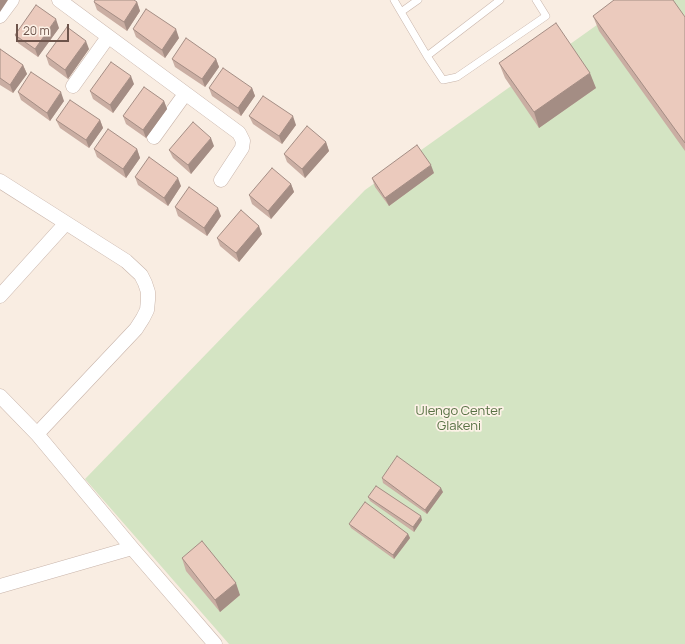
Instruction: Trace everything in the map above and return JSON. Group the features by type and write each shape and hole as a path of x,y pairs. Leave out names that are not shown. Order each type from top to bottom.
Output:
{"street":[{"path":"0,16 12,0"},
{"path":"59,0 239,134 243,141 242,148 221,180"},
{"path":"73,86 108,36"},
{"path":"154,138 185,94"},
{"path":"0,182 126,261 141,275 146,283 148,292 147,310 136,329 37,434"},
{"path":"0,296 66,223"},
{"path":"0,396 37,434 132,548 215,644"},
{"path":"2,582 132,548"}],"lane":[{"path":"394,0 426,56 443,80 457,77 546,16 536,0"},
{"path":"401,12 418,0"},
{"path":"426,56 500,0"}],"green space":[{"name":"Ulengo Center Glakeni","path":"632,0 685,0 685,644 229,644 85,479 365,190"}],"building":[{"path":"95,0 134,0 137,2 124,22 94,2"},
{"path":"614,0 673,0 685,17 685,143 593,16"},
{"path":"36,5 56,19 35,49 15,35"},
{"path":"146,9 176,29 162,50 133,29"},
{"path":"556,23 590,73 534,112 499,63"},
{"path":"67,27 86,41 65,70 46,56"},
{"path":"186,38 216,59 202,79 172,59"},
{"path":"0,49 23,65 10,85 0,78"},
{"path":"111,62 131,76 110,105 90,91"},
{"path":"223,68 252,88 238,108 209,88"},
{"path":"31,72 61,92 47,113 18,92"},
{"path":"144,87 164,101 143,130 123,116"},
{"path":"263,96 293,116 279,136 249,116"},
{"path":"70,100 100,120 86,140 56,120"},
{"path":"193,122 211,138 188,165 169,150"},
{"path":"307,126 326,142 302,169 284,154"},
{"path":"108,129 137,149 123,169 94,149"},
{"path":"417,145 431,165 385,198 372,178"},
{"path":"149,157 178,178 164,198 135,177"},
{"path":"272,168 291,184 268,211 249,195"},
{"path":"189,187 218,208 204,228 175,207"},
{"path":"241,210 259,226 236,253 217,238"},
{"path":"397,456 441,488 425,510 382,478"},
{"path":"376,486 421,516 413,527 368,497"},
{"path":"365,502 408,534 393,555 349,524"},
{"path":"202,541 236,583 215,600 182,558"}]}
